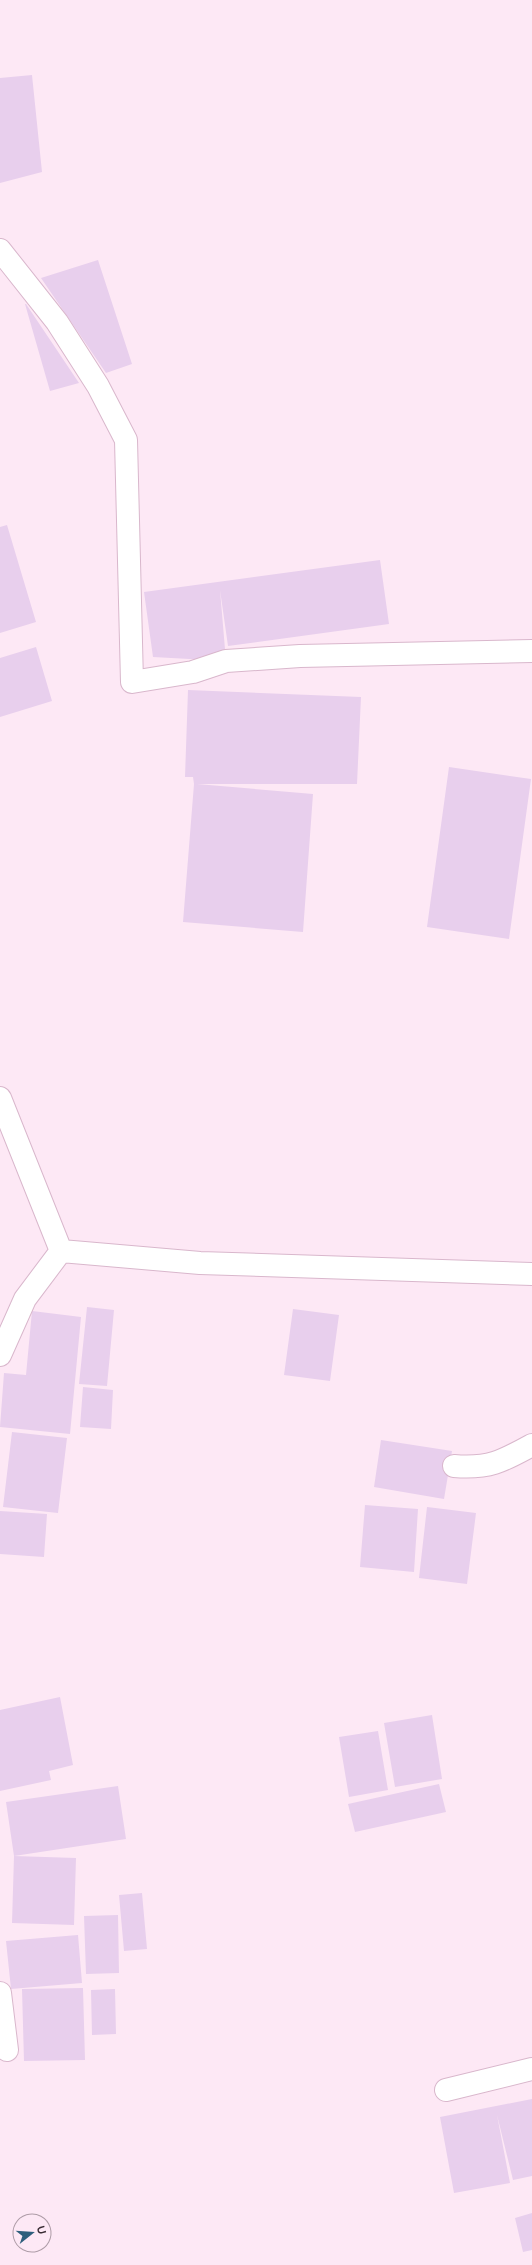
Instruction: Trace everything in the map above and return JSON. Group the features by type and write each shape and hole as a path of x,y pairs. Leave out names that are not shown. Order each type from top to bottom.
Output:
{"street":[{"path":"0,250 57,322 98,386 126,440 132,682 193,672 226,661 300,656 532,652"},
{"path":"0,1098 61,1251"},
{"path":"61,1251 200,1263 532,1274"},
{"path":"0,1355 25,1299 61,1251"},
{"path":"454,1466 475,1468 498,1462 511,1458 532,1445"},
{"path":"0,1993 7,2050"},
{"path":"446,2090 532,2069"}],"building":[{"path":"32,75 42,172 0,183 0,78"},
{"path":"98,260 132,364 106,373 41,278"},
{"path":"26,304 79,383 50,391"},
{"path":"7,525 36,622 0,633 0,527"},
{"path":"380,560 389,624 228,646 220,590 226,661 153,657 144,592"},
{"path":"36,647 52,701 0,717 0,658"},
{"path":"188,690 361,697 357,784 197,784 313,794 303,932 183,922 194,784 193,777 185,777"},
{"path":"449,767 531,779 509,939 427,927"},
{"path":"87,1307 114,1310 107,1386 79,1384"},
{"path":"293,1309 339,1315 330,1381 284,1375"},
{"path":"32,1311 81,1317 70,1434 0,1427 4,1373 26,1375"},
{"path":"83,1387 113,1390 111,1429 80,1427"},
{"path":"12,1432 67,1438 58,1513 3,1507"},
{"path":"381,1440 452,1451 444,1499 374,1487"},
{"path":"365,1505 418,1509 414,1572 360,1567"},
{"path":"427,1507 476,1513 467,1584 419,1578"},
{"path":"0,1511 47,1514 44,1557 0,1554"},
{"path":"60,1697 73,1765 49,1771 51,1780 0,1791 0,1710"},
{"path":"432,1715 442,1779 395,1787 384,1723"},
{"path":"378,1731 388,1790 349,1797 339,1737"},
{"path":"439,1784 446,1812 355,1832 348,1804"},
{"path":"118,1786 126,1839 14,1856 6,1802"},
{"path":"14,1856 76,1858 74,1925 12,1923"},
{"path":"142,1893 147,1949 124,1951 119,1895"},
{"path":"118,1915 119,1973 86,1974 84,1916"},
{"path":"78,1935 82,1983 11,1989 6,1941"},
{"path":"83,1988 85,2060 24,2061 22,1989"},
{"path":"115,1989 116,2034 92,2035 91,1990"},
{"path":"532,2099 532,2176 513,2180 497,2115 510,2183 454,2193 440,2117"},
{"path":"532,2213 532,2250 523,2252 515,2218"}]}
